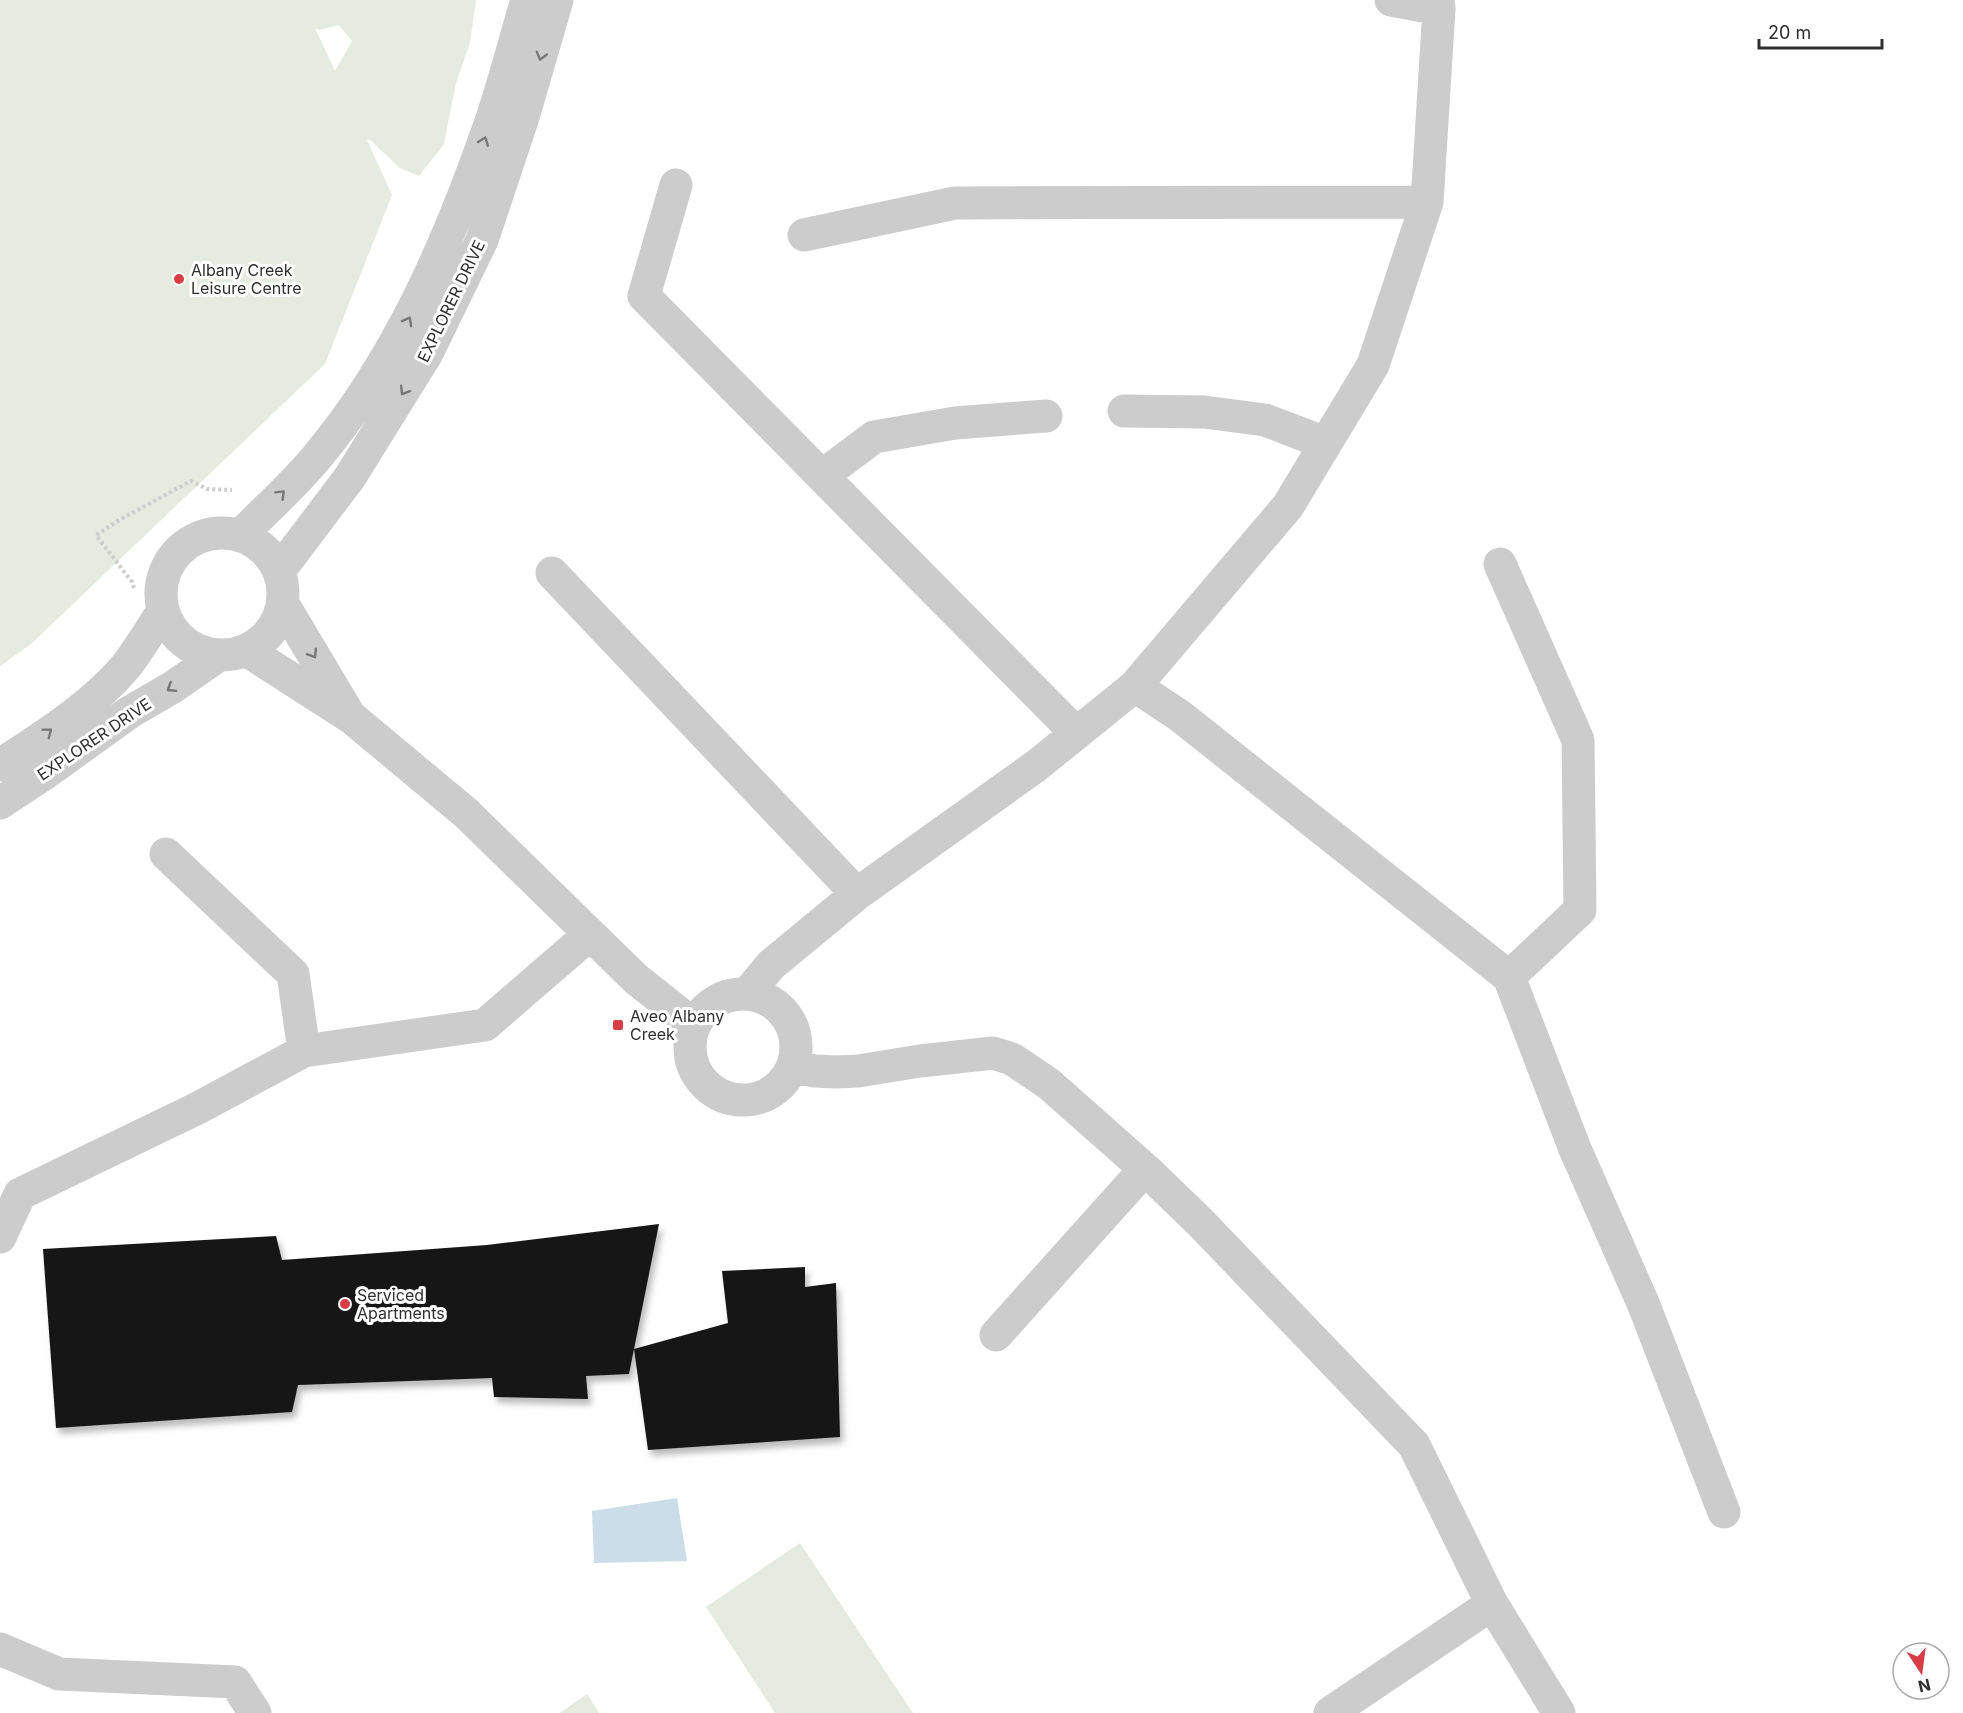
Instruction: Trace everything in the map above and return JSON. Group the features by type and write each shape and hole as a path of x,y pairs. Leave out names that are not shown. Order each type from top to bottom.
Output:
{"street":[{"name":"EXPLORER DRIVE","path":"240,536 316,459 367,390 411,316 446,240 488,129 527,0"},
{"name":"EXPLORER DRIVE","path":"279,571 350,477 428,352 482,240 523,117 557,0"},
{"path":"747,994 771,965 857,894 1036,766 1135,686 1288,506 1372,365 1427,202 1438,5 1391,0"},
{"path":"676,185 644,296 1076,733"},
{"path":"804,235 955,203 1427,202"},
{"path":"1124,411 1204,412 1265,420 1325,443"},
{"path":"822,476 874,437 955,423 1046,416"},
{"path":"222,533 240,536 256,543 270,555 279,571 284,587 283,604 276,623 263,639 232,652 200,651 184,642 172,628 163,611 161,592 164,574 172,559 186,545 203,536 222,533"},
{"path":"1500,564 1578,740 1580,910 1509,977"},
{"path":"552,573 857,894"},
{"path":"283,604 352,718"},
{"name":"EXPLORER DRIVE","path":"0,765 33,744 89,701 126,665 163,611"},
{"name":"EXPLORER DRIVE","path":"0,803 130,712 232,652"},
{"path":"232,652 352,718 466,813 636,979 694,1025"},
{"path":"1135,686 1180,716 1509,977 1575,1149 1643,1303 1724,1512"},
{"path":"166,854 293,974 304,1052"},
{"path":"0,1237 10,1190 198,1108 304,1052 485,1025 589,934"},
{"path":"738,993 765,998 780,1008 791,1022 796,1040 793,1067 784,1081 765,1095 742,1100 726,1098 711,1090 696,1072 690,1057 691,1033 694,1025 711,1004 728,996 738,993"},
{"path":"793,1067 836,1072 993,1053 1012,1059 1049,1084 1145,1169 1199,1221 1414,1445 1492,1604 1559,1713"},
{"path":"996,1335 1145,1169"},
{"path":"1330,1713 1492,1604"},
{"path":"0,1649 59,1674 235,1682 255,1713"}],"path":[{"path":"135,592 132,582 96,535 191,481 207,489 239,490"}],"shaded area":[{"name":"Albany Creek Leisure Centre","path":"0,0 476,0 470,43 456,83 444,144 419,176 400,168 370,140 367,140 392,195 325,364 31,644 0,666","holes":["339,25 352,41 335,71 315,28 319,30"]},
{"path":"800,1543 913,1713 775,1713 706,1607"},
{"path":"587,1694 599,1713 560,1713"}],"water":[{"path":"677,1498 687,1561 594,1563 592,1511"}],"building":[{"name":"Serviced Apartments","path":"659,1224 629,1374 586,1376 588,1399 494,1397 492,1378 298,1385 292,1412 56,1428 43,1249 276,1236 282,1260 487,1245"},
{"path":"805,1267 805,1287 836,1283 840,1437 648,1450 634,1349 728,1323 722,1271"}],"place":[{"name":"Albany Creek Leisure Centre","path":"179,279"},
{"name":"Aveo Albany Creek","path":"618,1025"},
{"name":"Serviced Apartments","path":"345,1304"}]}
